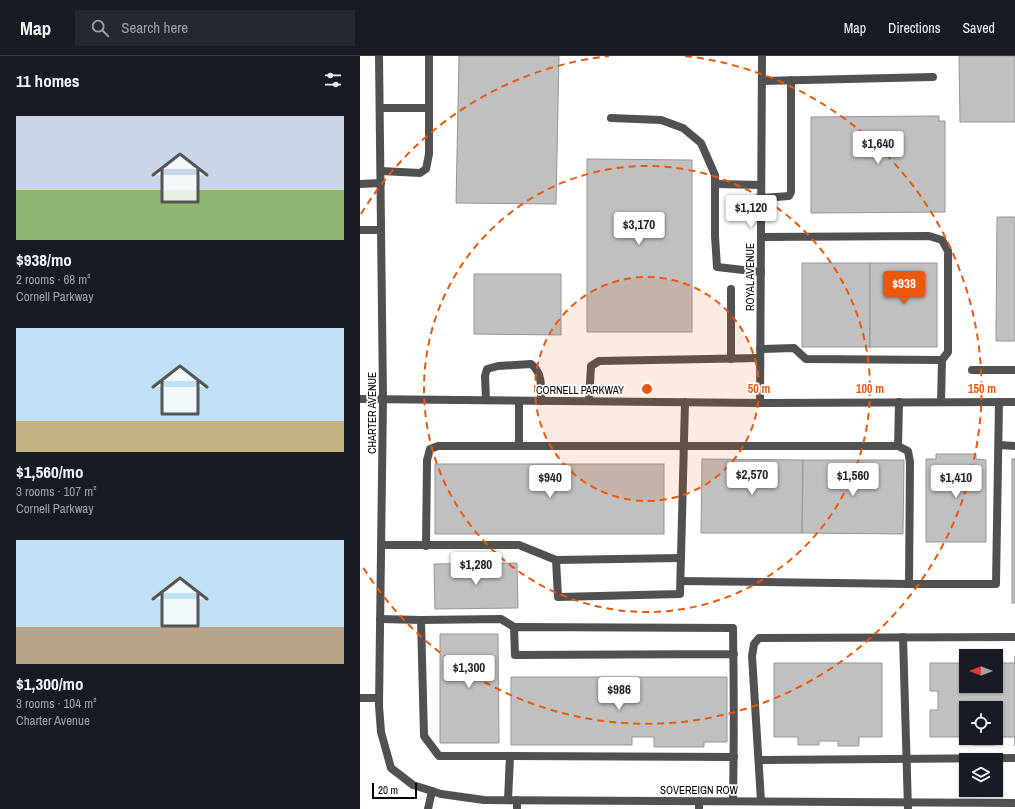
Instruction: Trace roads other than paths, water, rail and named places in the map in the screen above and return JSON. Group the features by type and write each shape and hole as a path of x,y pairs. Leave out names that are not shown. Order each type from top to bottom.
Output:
{"street":[{"name":"CHARTER AVENUE","path":"379,56 383,399 379,698 381,732 391,768"},
{"path":"381,171 420,173 426,169 429,154 429,56"},
{"name":"ROYAL AVENUE","path":"760,403 762,56"},
{"path":"762,81 933,77"},
{"path":"761,198 789,196 791,192 791,80"},
{"path":"380,108 429,108"},
{"path":"611,118 661,120 683,128 701,143 715,175 715,236 717,267 761,272"},
{"path":"360,184 381,184"},
{"path":"716,184 761,185"},
{"path":"360,230 381,230"},
{"path":"761,237 929,236 942,240 948,251 948,352 942,360 941,402"},
{"path":"731,289 731,359"},
{"path":"760,349 794,348 806,360 942,360"},
{"path":"589,401 591,366 599,361 760,358"},
{"path":"486,400 485,376 487,369 498,366 531,364 538,371 541,381 541,401"},
{"path":"972,370 1015,370"},
{"name":"CORNELL PARKWAY","path":"360,399 760,403 1015,402"},
{"path":"519,401 519,446"},
{"path":"556,560 558,597 680,594 685,402"},
{"path":"898,446 899,402"},
{"path":"681,581 996,584 1000,402"},
{"path":"999,445 1015,446"},
{"path":"426,546 427,460 430,449 438,446 898,446 908,451 910,462 909,584"},
{"path":"381,545 519,545 556,560 681,558"},
{"path":"380,619 501,619 514,627 733,628 733,801"},
{"path":"421,620 424,736 439,756 734,757"},
{"path":"514,627 515,655 734,654"},
{"path":"903,637 908,806"},
{"path":"761,801 752,656 754,644 759,638 1015,637"},
{"path":"360,698 379,698"},
{"path":"510,756 512,800 517,809"},
{"path":"759,760 1015,758"},
{"name":"SOVEREIGN ROW","path":"391,768 413,785 441,794 484,800 662,805 699,805 733,801 761,801 780,805 908,806 1015,803"},
{"path":"428,809 432,791"}]}
